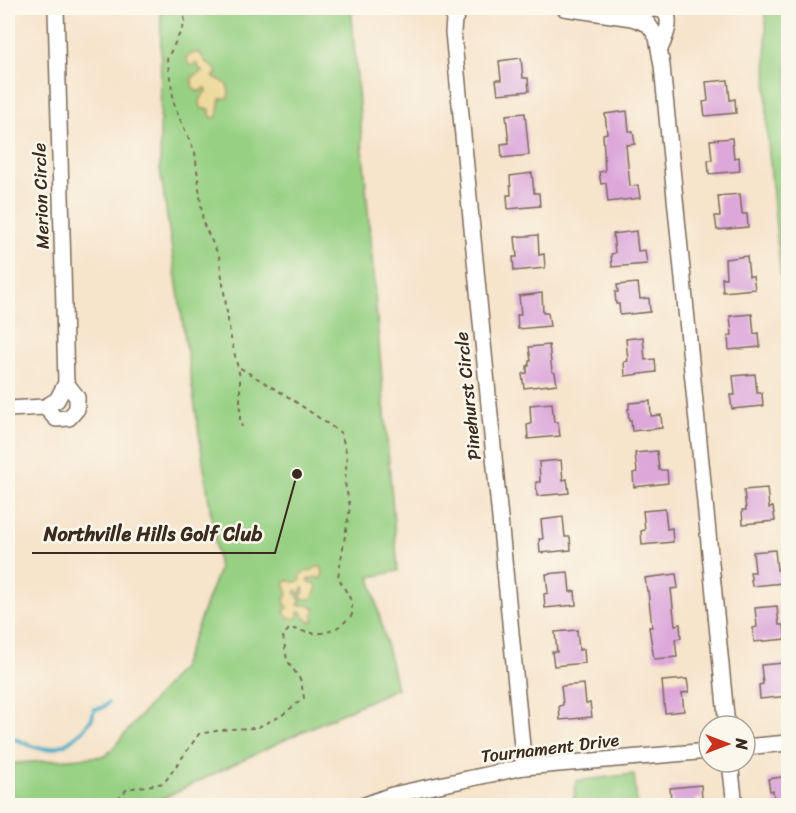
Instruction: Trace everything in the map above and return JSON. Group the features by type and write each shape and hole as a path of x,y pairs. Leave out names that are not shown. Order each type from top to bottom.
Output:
{"street":[{"name":"Merion Circle","path":"8,409 45,407 57,419 69,418 77,408 77,397 66,383 56,8"},
{"path":"564,8 642,21 652,28 660,49 726,714"},
{"name":"Pinehurst Circle","path":"454,12 453,32 524,767"},
{"path":"45,407 57,400 66,383"},
{"path":"757,746 789,743"},
{"name":"Tournament Drive","path":"362,806 392,795 524,767 697,752"},
{"path":"731,774 735,806"}],"path":[{"path":"183,8 185,23 167,58 175,108 195,152 203,223 219,256 230,334 240,377 242,427"},
{"path":"784,8 789,13"},
{"path":"112,806 127,789 164,783 199,734 229,729 256,728 289,710 304,698 301,681 287,660 283,636 290,628 306,633 324,634 342,626 352,615 352,602 338,577 350,507 345,483 347,455 341,433 290,398 237,366"}],"green space":[{"path":"161,8 351,8 398,571 370,577 397,688 149,805 8,806 8,764 106,756 182,667 219,569 160,169"},
{"path":"763,8 788,8 788,353 767,132 766,20"},
{"path":"634,774 637,805 573,805 576,781"}],"sand":[{"path":"198,52 215,69 217,74 213,77 223,82 229,90 228,98 220,99 217,117 214,118 210,116 210,109 202,109 200,104 207,91 206,88 197,92 192,86 192,77 202,72 198,64 189,65 186,58"},
{"path":"318,566 322,568 321,579 314,577 308,581 315,583 317,587 312,599 301,597 303,588 300,594 297,590 295,592 301,602 298,605 306,604 313,607 314,620 310,622 302,612 298,612 295,619 287,617 284,611 288,607 284,599 288,594 284,583 301,580 300,575"}],"building":[{"path":"521,58 523,78 528,78 529,91 498,94 496,80 501,80 499,61"},
{"path":"728,80 730,100 735,99 736,113 705,116 703,102 708,101 706,82"},
{"path":"627,111 629,131 633,131 635,144 626,145 630,186 638,185 640,198 608,202 606,183 601,184 599,172 605,171 603,134 607,133 605,114"},
{"path":"525,113 529,155 502,158 501,144 509,143 506,115"},
{"path":"732,138 734,158 739,157 740,171 709,174 708,160 712,160 710,140"},
{"path":"532,173 534,193 539,193 540,206 508,209 507,195 511,195 510,176"},
{"path":"740,194 742,214 747,214 748,227 717,230 715,216 720,216 718,196"},
{"path":"636,231 638,251 645,250 647,264 612,267 611,254 615,253 613,234"},
{"path":"538,235 539,255 544,254 545,268 514,271 513,257 517,257 515,237"},
{"path":"747,256 749,276 753,276 755,289 723,292 722,278 726,278 725,259"},
{"path":"638,283 640,299 649,298 650,312 620,315 619,304 616,304 617,285"},
{"path":"542,293 543,313 548,313 550,326 518,329 517,315 521,315 519,296"},
{"path":"752,314 754,334 759,333 760,347 729,350 728,336 732,335 730,316"},
{"path":"643,337 645,360 655,359 656,372 625,376 624,362 628,361 626,339"},
{"path":"549,345 552,371 555,373 557,384 524,388 522,374 527,373 527,366 531,361 529,347"},
{"path":"755,374 757,393 762,393 763,406 732,409 730,395 735,395 733,376"},
{"path":"650,401 651,416 661,415 662,428 632,431 631,420 629,421 629,403"},
{"path":"552,403 554,422 558,422 560,436 528,439 527,425 531,424 530,405"},
{"path":"657,451 659,470 667,470 668,483 634,487 633,473 637,472 635,453"},
{"path":"561,460 563,480 567,479 569,493 537,496 536,482 540,482 539,462"},
{"path":"767,488 769,508 773,507 775,521 743,524 742,510 746,510 744,490"},
{"path":"665,509 667,529 672,528 673,542 642,545 641,531 645,530 643,511"},
{"path":"563,517 565,537 570,537 571,550 540,553 539,539 543,539 541,520"},
{"path":"775,550 777,570 782,569 783,583 752,586 750,572 755,572 753,552"},
{"path":"568,572 570,592 575,591 576,605 545,608 544,594 548,593 546,574"},
{"path":"676,574 678,588 671,589 675,625 680,624 681,638 675,639 677,657 654,659 645,578"},
{"path":"777,606 779,625 784,625 786,639 754,642 753,628 757,627 755,608"},
{"path":"577,630 579,650 584,649 585,663 554,666 552,652 557,652 555,632"},
{"path":"784,663 786,682 789,682 789,696 760,699 759,685 763,684 761,665"},
{"path":"687,679 689,692 682,693 684,711 665,713 662,681"},
{"path":"584,684 586,704 590,703 592,717 560,720 559,706 563,705 561,686"},
{"path":"789,776 789,806 775,806 773,791 770,791 768,779"},
{"path":"701,785 702,799 696,799 696,806 673,806 670,788"}],"waterway":[{"path":"8,737 35,747 56,747 69,741 81,731 92,719 94,709 102,708 108,703"}],"place":[{"name":"Northville Hills Golf Club","path":"297,474"}]}
